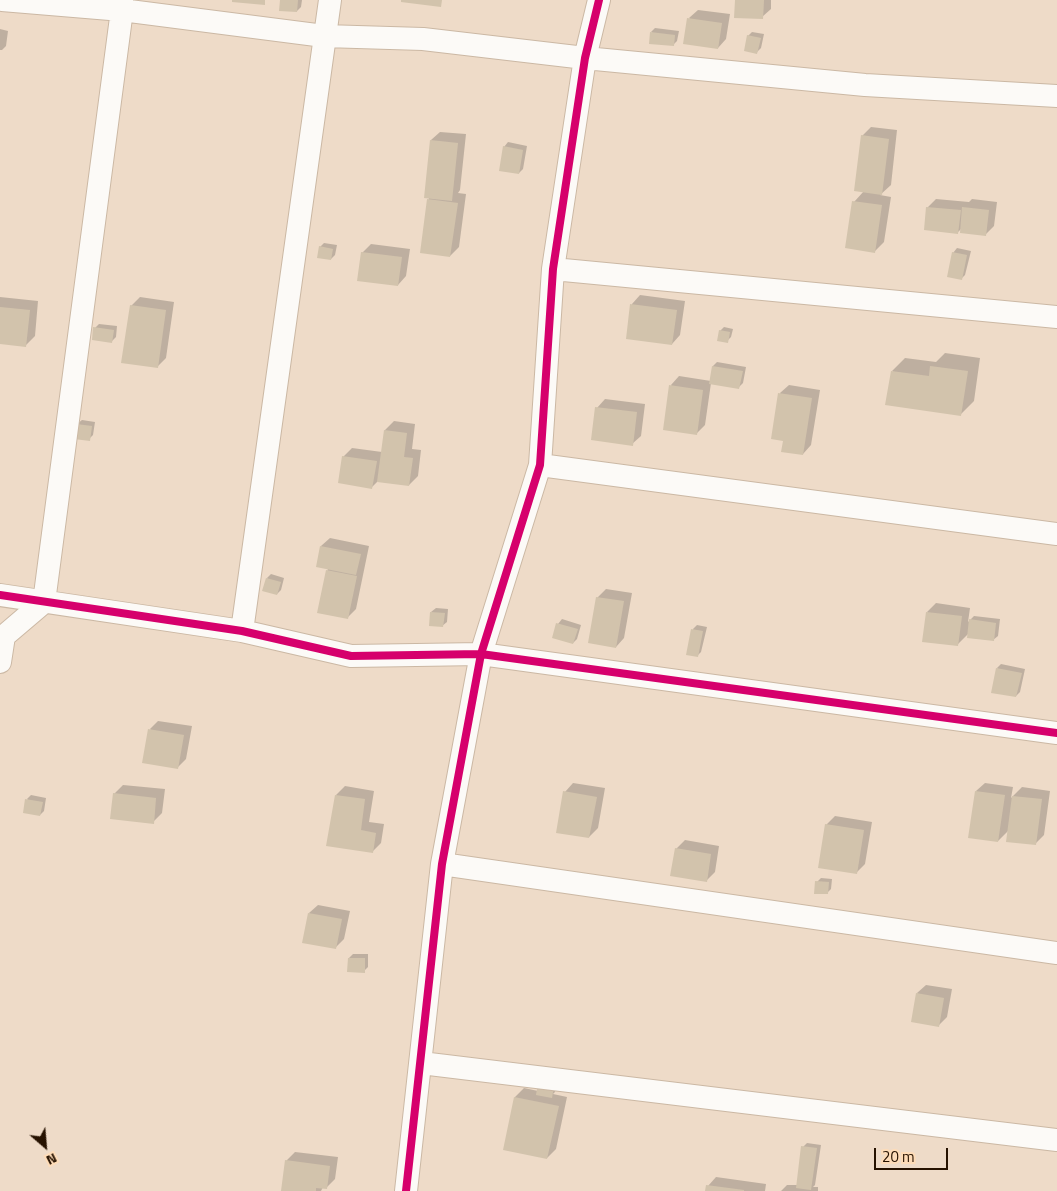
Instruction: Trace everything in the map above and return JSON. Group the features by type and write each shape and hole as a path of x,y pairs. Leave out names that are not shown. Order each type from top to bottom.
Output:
{"street":[{"path":"2,0 122,5 324,36 424,39 585,58 865,85 1057,96"},
{"path":"242,631 330,0"},
{"path":"406,1191 442,864 481,654 540,466 553,269 585,58 599,0"},
{"path":"0,662 4,636 44,602 122,5"},
{"path":"553,269 1057,317"},
{"path":"540,466 1057,534"},
{"path":"0,595 242,631 351,656 481,654 1057,733"},
{"path":"442,864 1057,953"},
{"path":"421,1063 1057,1140"}],"building":[{"path":"232,0 265,0 265,5 232,2"},
{"path":"280,0 298,0 297,12 279,11"},
{"path":"401,0 442,0 441,7 401,2"},
{"path":"735,0 764,0 763,19 734,18"},
{"path":"687,18 722,23 718,49 683,44"},
{"path":"650,32 675,35 674,46 649,44"},
{"path":"747,35 761,38 757,54 744,51"},
{"path":"861,135 889,139 882,195 854,191"},
{"path":"430,140 458,143 452,201 424,198"},
{"path":"503,146 523,150 519,174 499,171"},
{"path":"427,199 458,203 450,257 420,253"},
{"path":"852,201 882,205 875,253 845,248"},
{"path":"926,207 961,210 958,234 924,230"},
{"path":"962,207 989,210 986,236 960,233"},
{"path":"319,246 333,249 331,260 317,258"},
{"path":"361,252 402,257 398,286 357,281"},
{"path":"952,252 967,255 962,280 947,277"},
{"path":"630,304 677,310 672,345 626,339"},
{"path":"130,305 166,310 158,368 121,363"},
{"path":"0,307 30,310 26,347 0,344"},
{"path":"93,327 114,330 112,343 92,340"},
{"path":"719,330 730,332 728,343 717,341"},
{"path":"712,366 743,371 739,389 709,384"},
{"path":"930,366 968,371 961,416 885,405 891,371 929,376"},
{"path":"669,385 703,390 697,435 663,430"},
{"path":"778,393 812,398 803,455 781,452 783,441 771,439"},
{"path":"595,407 637,412 633,446 591,440"},
{"path":"76,424 92,426 90,441 74,439"},
{"path":"384,430 407,433 404,457 413,458 409,486 377,482"},
{"path":"342,456 377,461 372,489 338,483"},
{"path":"320,546 361,554 356,575 316,567"},
{"path":"326,570 357,576 348,619 317,613"},
{"path":"266,578 281,582 277,595 262,591"},
{"path":"596,597 624,601 616,648 588,643"},
{"path":"430,612 445,613 443,627 429,626"},
{"path":"926,612 962,616 958,646 922,642"},
{"path":"969,619 996,623 994,641 967,638"},
{"path":"556,623 578,629 573,644 552,638"},
{"path":"691,629 703,631 698,657 686,655"},
{"path":"996,668 1022,673 1016,697 991,693"},
{"path":"148,729 184,735 178,769 142,763"},
{"path":"563,791 597,797 589,838 556,833"},
{"path":"975,791 1005,795 998,842 968,838"},
{"path":"113,793 156,798 154,824 110,819"},
{"path":"335,795 365,799 361,830 376,833 373,853 326,846"},
{"path":"1012,796 1042,799 1036,845 1006,842"},
{"path":"25,799 43,802 40,816 23,813"},
{"path":"825,824 864,830 857,874 818,868"},
{"path":"675,848 711,854 707,882 670,876"},
{"path":"815,881 829,882 828,894 814,894"},
{"path":"308,913 342,919 336,949 302,943"},
{"path":"348,958 365,958 365,973 347,972"},
{"path":"916,993 944,998 939,1027 911,1022"},
{"path":"538,1083 554,1086 552,1098 536,1095"},
{"path":"514,1097 559,1106 547,1159 503,1150"},
{"path":"801,1146 817,1148 811,1190 796,1188"},
{"path":"285,1160 330,1166 327,1189 316,1188 316,1191 281,1191"},
{"path":"706,1185 744,1190 744,1191 705,1191"}],"cycle path":[{"path":"406,1191 442,864 481,654 540,465 553,269 585,58 599,0"},
{"path":"0,595 242,631 351,656 481,654 1057,733"}]}
